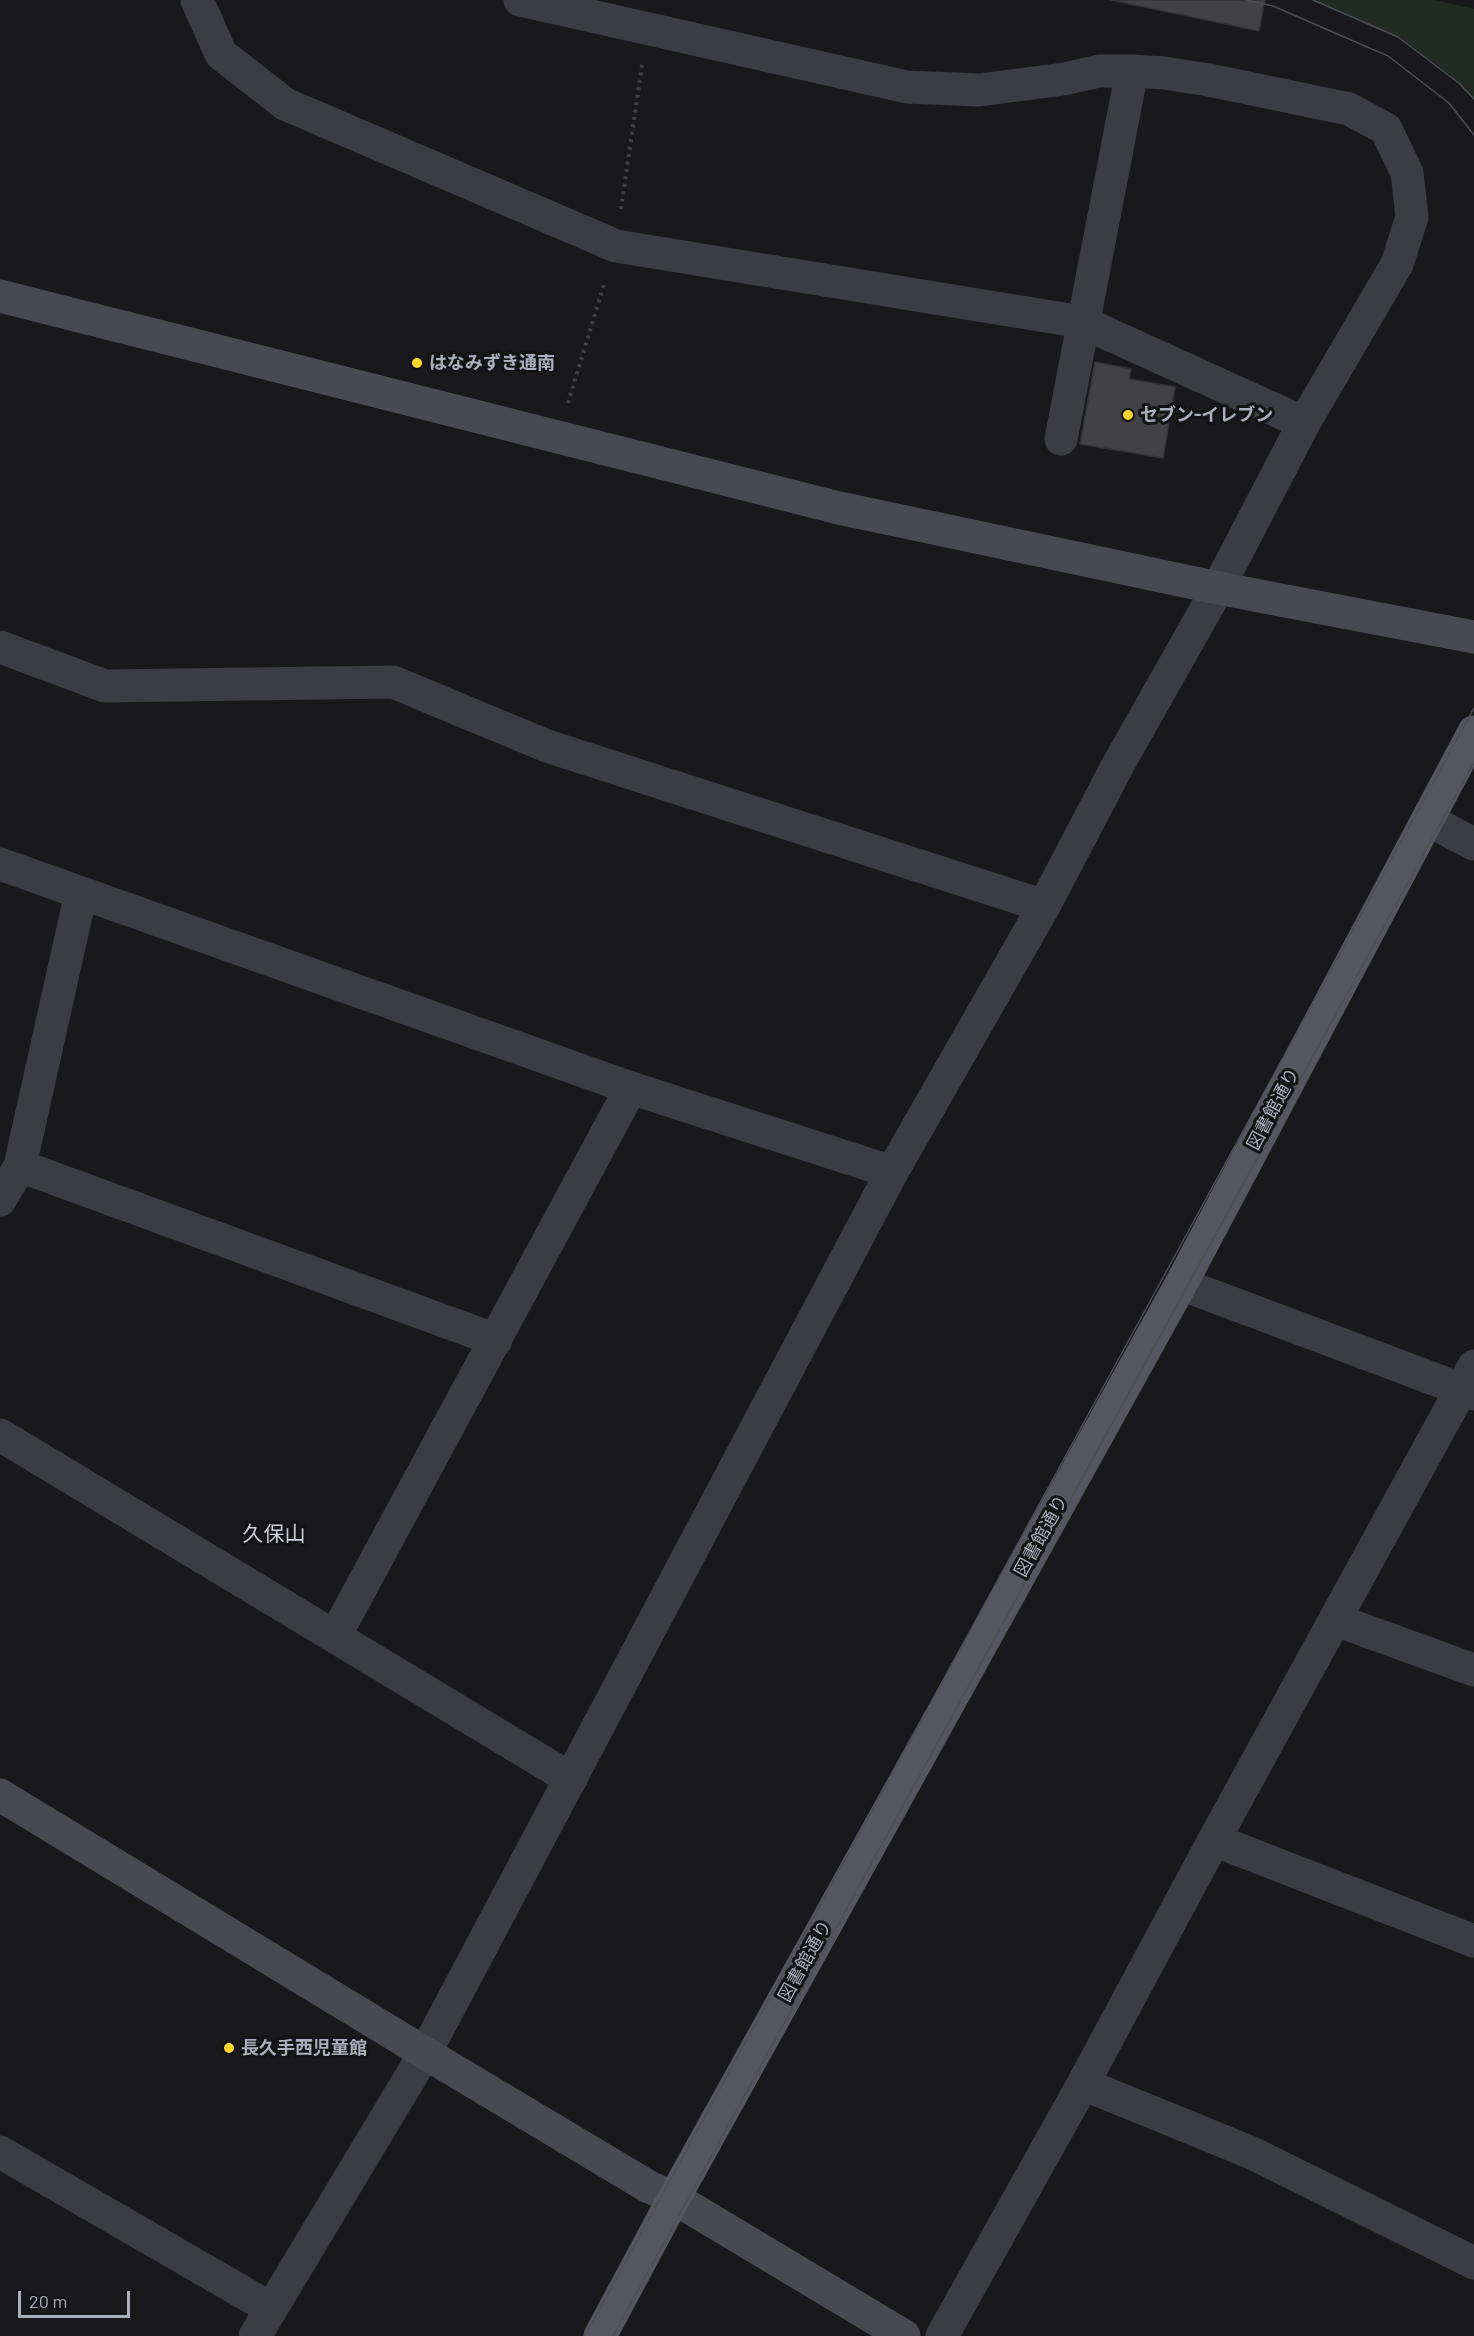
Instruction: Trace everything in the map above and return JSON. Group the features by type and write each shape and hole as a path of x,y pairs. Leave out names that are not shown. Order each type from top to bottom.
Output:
{"main road":[{"name":"図書館通り","path":"600,2336 674,2198 1180,1284 1474,732"}],"street":[{"path":"197,0 221,54 285,104 616,246 1082,322 1304,423"},
{"path":"255,2336 425,2053 892,1172 1044,906 1119,764 1218,588 1304,423 1397,264 1412,217 1407,173 1386,129 1349,109 1209,80 1132,71 1099,71 1064,79 979,90 907,87 520,0"},
{"path":"1061,439 1132,71"},
{"path":"0,296 839,508 1218,588 1474,637"},
{"path":"0,647 105,686 393,682 547,746 1044,906"},
{"path":"1428,820 1474,844"},
{"path":"0,864 632,1088 892,1172"},
{"path":"0,1200 20,1166 81,893"},
{"path":"335,1636 632,1088"},
{"path":"20,1166 496,1340"},
{"path":"942,2336 1083,2084 1214,1840 1470,1383 1180,1284"},
{"path":"0,1435 571,1779"},
{"path":"1336,1620 1474,1670"},
{"path":"0,1795 425,2053 649,2187 674,2198 904,2336"},
{"path":"1214,1840 1474,1941"},
{"path":"1083,2084 1252,2153 1474,2263"},
{"path":"0,2152 270,2308"}],"shaded area":[{"path":"1313,0 1435,0 1474,9 1474,99 1460,84 1398,37"}],"building":[{"path":"1111,0 1265,0 1259,31"},
{"name":"セブン-イレブン","path":"1095,362 1131,369 1129,379 1175,387 1163,458 1080,444"}],"tram line":[{"path":"1246,0 1273,6 1388,56 1449,103 1474,135"},
{"path":"1313,0 1398,37 1460,84 1474,99"},
{"path":"585,2336 1474,708"},
{"path":"613,2336 1474,762"}],"place":[{"name":"はなみずき通南","path":"417,363"},
{"name":"セブン-イレブン","path":"1128,415"},
{"name":"長久手西児童館","path":"229,2048"}],"district":[{"name":"久保山","path":"274,1534"}]}
